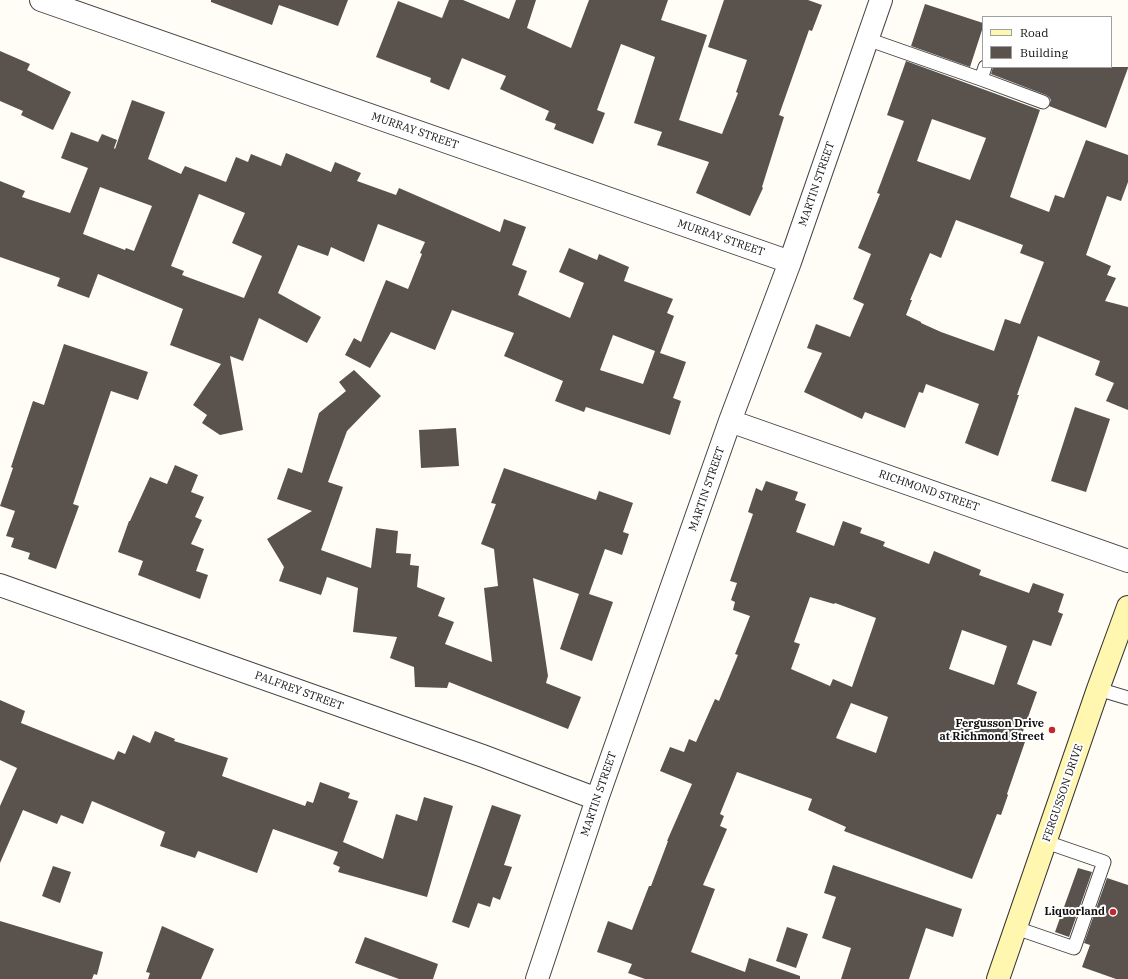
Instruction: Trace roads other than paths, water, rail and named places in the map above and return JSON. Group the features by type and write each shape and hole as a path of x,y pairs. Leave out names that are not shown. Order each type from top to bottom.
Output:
{"main road":[{"name":"FERGUSSON DRIVE","path":"998,979 1098,689 1128,607"}],"street":[{"name":"MURRAY STREET","path":"41,0 790,262"},
{"name":"MARTIN STREET","path":"537,979 597,799 730,422 790,262 881,0"},
{"name":"RICHMOND STREET","path":"730,422 1128,561"},
{"name":"PALFREY STREET","path":"0,585 483,756 597,799"}],"lane":[{"path":"867,39 983,73 1044,102"},
{"path":"1098,689 1128,698"},
{"path":"1016,928 1074,948 1104,862 1046,842"}],"place":[{"name":"Fergusson Drive at Richmond Street","path":"1052,730"},
{"name":"Liquorland","path":"1113,912"}]}
